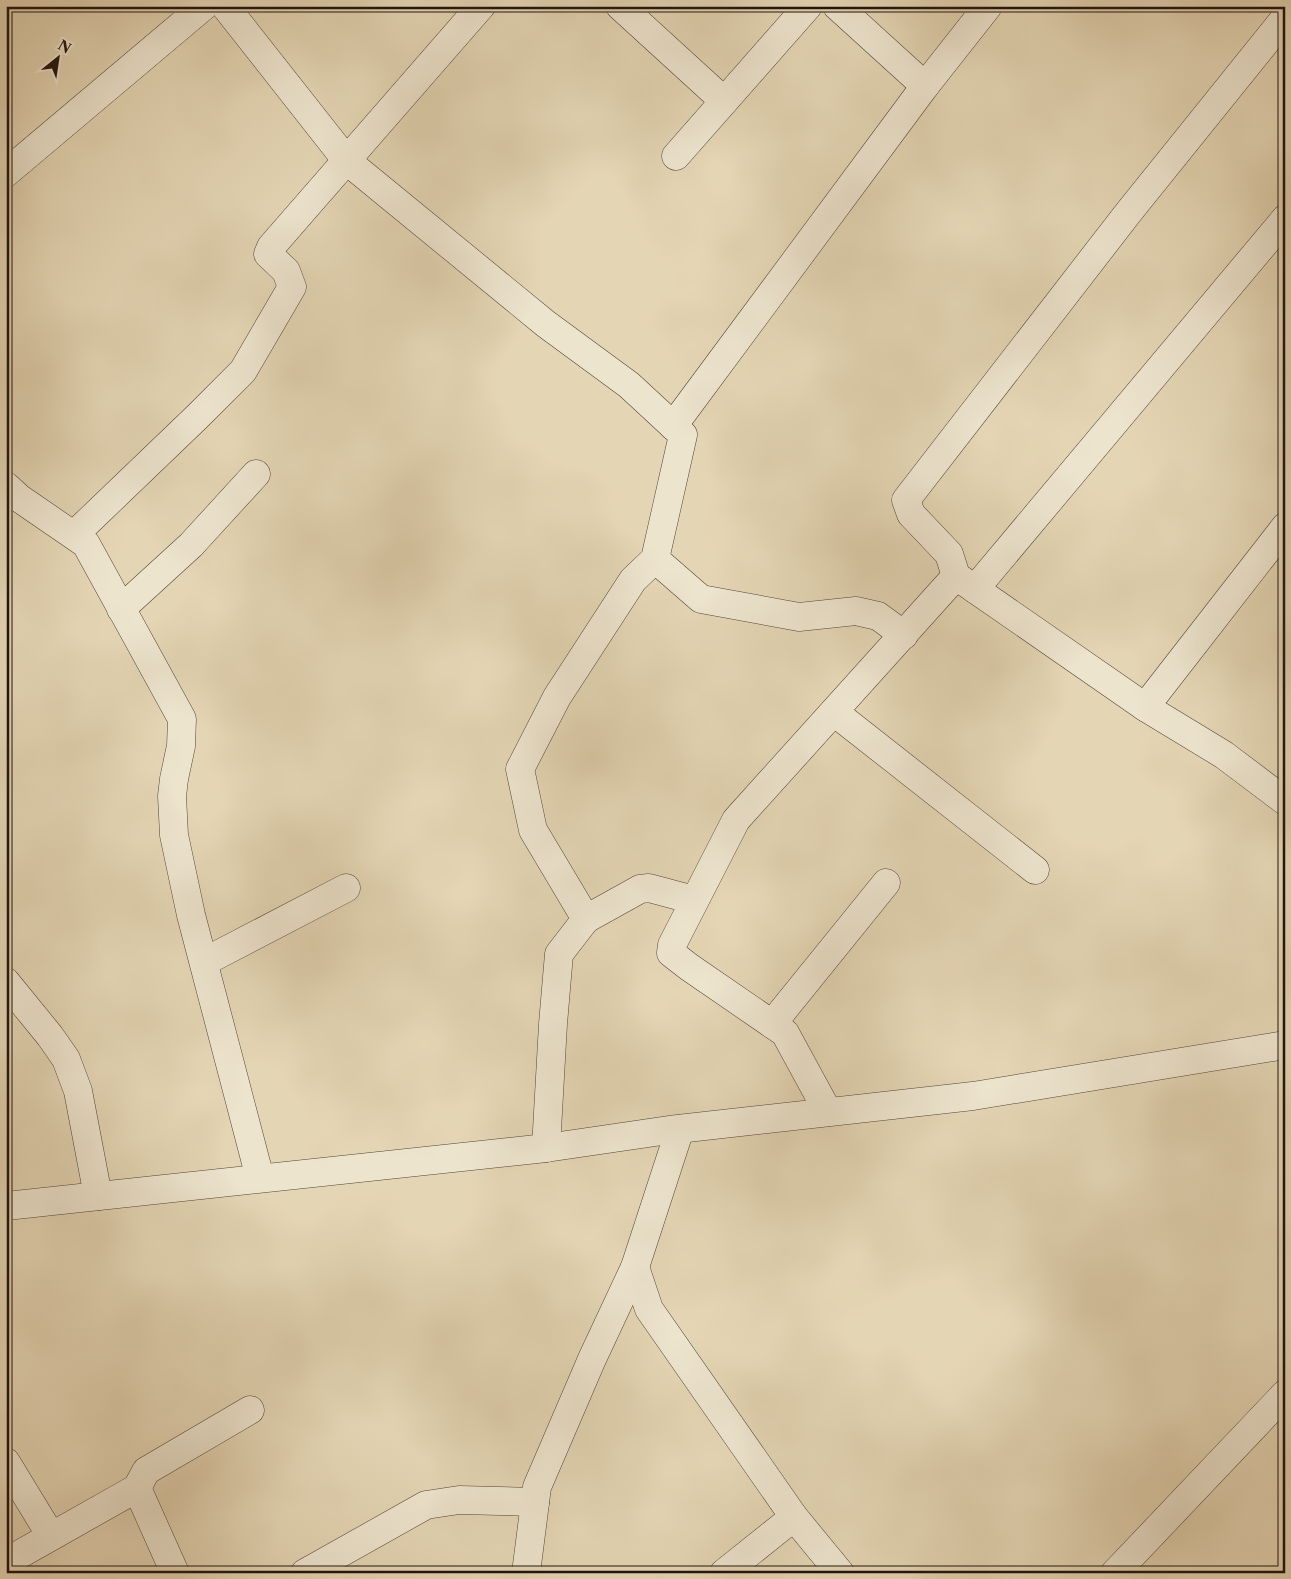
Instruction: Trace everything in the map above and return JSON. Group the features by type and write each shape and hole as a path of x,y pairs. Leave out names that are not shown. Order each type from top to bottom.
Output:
{"street":[{"path":"6,173 204,6"},
{"path":"225,6 347,161 546,324 629,385 683,435 655,559 633,580 562,689 520,768 533,830 586,919"},
{"path":"74,535 243,371 292,287 286,271 268,254 271,247 481,6"},
{"path":"620,6 724,101"},
{"path":"676,156 808,6"},
{"path":"837,6 925,86"},
{"path":"673,426 925,86 988,6"},
{"path":"1285,18 1128,213 906,500 911,514 949,554 966,582 1145,707 1224,755 1285,801"},
{"path":"828,1112 785,1033 671,953 672,945 694,900 736,820 904,635 966,582 1285,219"},
{"path":"122,609 191,545 256,474"},
{"path":"6,486 19,498 86,544 182,719 182,746 172,796 174,835 191,915 260,1178"},
{"path":"1145,707 1285,527"},
{"path":"655,559 701,598 799,618 856,611 878,616 904,635"},
{"path":"834,712 1035,870"},
{"path":"772,1024 886,883"},
{"path":"204,962 346,888"},
{"path":"546,1148 559,954 586,919 640,889 649,888 694,900"},
{"path":"6,982 50,1036 66,1059 78,1091 98,1196"},
{"path":"6,1206 546,1148 680,1128 973,1096 1285,1046"},
{"path":"526,1573 536,1487 635,1267 680,1128"},
{"path":"635,1267 649,1309 794,1518 840,1573"},
{"path":"1115,1573 1285,1394"},
{"path":"6,1562 137,1488 146,1471 250,1410"},
{"path":"6,1462 51,1536"},
{"path":"137,1488 175,1573"},
{"path":"305,1573 426,1505 459,1500 535,1502"},
{"path":"724,1573 794,1518"}]}
